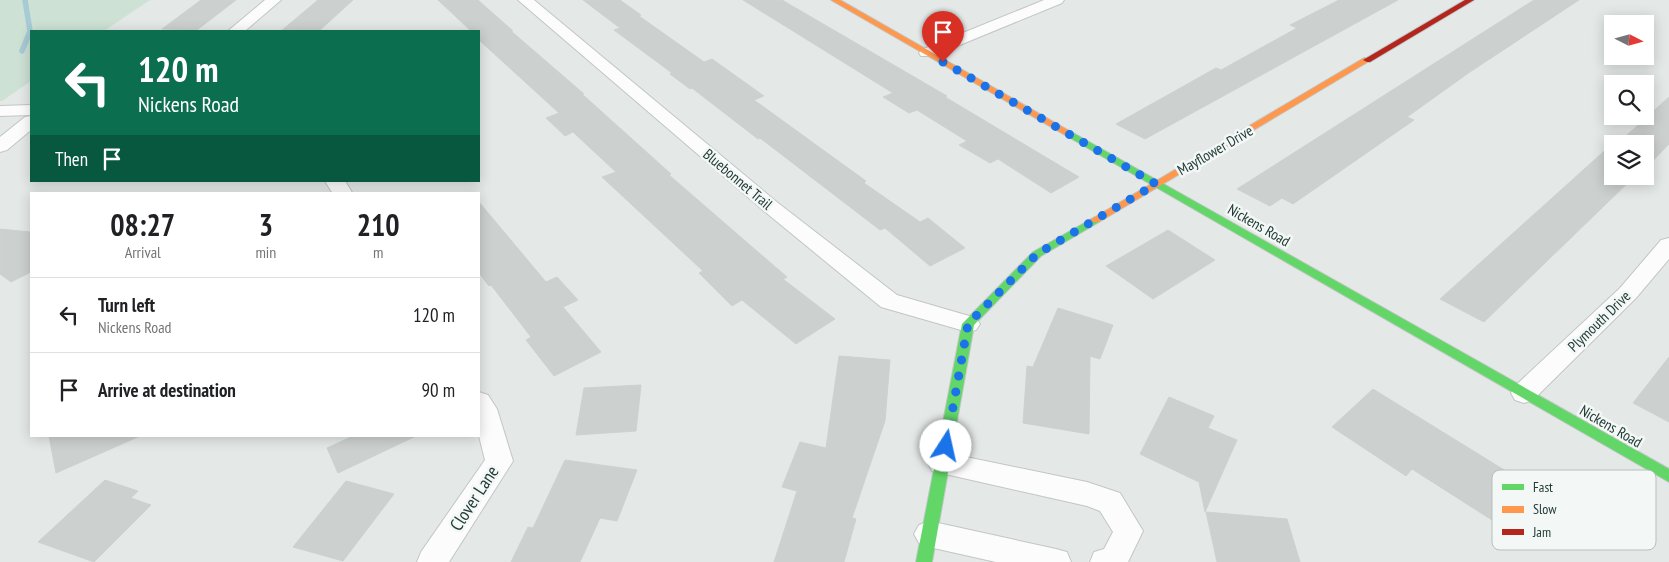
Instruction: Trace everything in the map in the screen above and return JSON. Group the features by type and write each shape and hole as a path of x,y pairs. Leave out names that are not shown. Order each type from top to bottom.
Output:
{"street":[{"path":"237,30 274,0"},
{"name":"Bluebonnet Trail","path":"525,0 771,207 889,301 968,324"},
{"name":"Nickens Road","path":"835,0 1669,476"},
{"path":"927,52 1057,0"},
{"name":"Mayflower Drive","path":"968,324 1037,254 1470,0"},
{"path":"0,111 30,110"},
{"path":"0,146 30,122"},
{"name":"Plymouth Drive","path":"1524,393 1628,293 1669,244"},
{"path":"924,562 968,324"},
{"name":"Clover Lane","path":"432,562 499,461 484,409 480,403"},
{"path":"942,463 1087,494 1110,502 1128,531 1114,560 1105,562"},
{"path":"929,534 1056,562"}],"green space":[{"path":"0,0 150,0 105,30 30,30 30,82 0,101"}],"building":[{"path":"201,0 236,0 197,30 162,29"},
{"path":"318,0 353,0 320,30 282,30"},
{"path":"438,0 478,0 584,94 582,94 671,174 669,175 787,277 783,279 835,319 796,344 742,300 732,306 699,273 703,271 602,177 616,172 573,132 565,136 546,118 559,113 480,41 480,30 470,30"},
{"path":"583,0 620,0 641,15 639,16 704,62 712,59 764,96 754,100 866,181 864,183 920,222 928,218 965,248 930,266 885,228 880,230 760,138 758,139 692,88 690,89 670,74 672,73 614,30 620,28"},
{"path":"743,0 782,0 947,96 945,97 1079,177 1051,193 998,159 990,163 959,145 967,141 917,110 909,113 883,97 893,93"},
{"path":"1339,0 1398,0 1145,139 1116,124 1216,68 1221,70 1297,28 1290,25"},
{"path":"1534,0 1579,0 1467,74 1407,117 1414,120 1293,204 1282,198 1270,206 1237,189"},
{"path":"1669,97 1669,144 1654,160 1654,135 1627,135 1638,125 1654,125 1654,111"},
{"path":"1604,151 1604,185 1626,185 1484,322 1440,299"},
{"path":"480,203 546,282 557,277 578,300 563,307 601,352 554,376 526,340 531,337 491,285 489,286 480,274"},
{"path":"0,229 30,232 30,272 11,282 0,274"},
{"path":"1168,230 1215,260 1153,299 1106,266"},
{"path":"1058,308 1113,325 1100,359 1090,356 1089,434 1023,423 1027,366 1033,367"},
{"path":"839,356 890,360 885,421 852,518 856,519 844,562 774,562 797,491 782,487 800,442 826,448"},
{"path":"1669,357 1669,422 1633,403"},
{"path":"641,385 636,431 576,435 584,388"},
{"path":"1373,389 1504,470 1492,470 1492,520 1412,469 1406,476 1332,427"},
{"path":"1169,397 1214,416 1208,428 1237,440 1205,512 1199,482 1140,454"},
{"path":"49,437 138,437 56,473"},
{"path":"351,437 414,437 338,473 327,448"},
{"path":"565,460 637,470 617,521 600,518 580,562 511,562 528,527 533,528"},
{"path":"105,480 138,491 131,498 151,505 94,562 38,542"},
{"path":"346,481 394,494 343,561 293,547"},
{"path":"1206,512 1287,519 1300,562 1217,562"}],"waterway":[{"path":"22,51 30,31 25,0"}],"traffic: fast":[{"path":"1068,133 1669,476"},
{"path":"924,562 968,324 1037,254 1095,220"}],"traffic: slow":[{"path":"835,0 1068,133"},
{"path":"1095,220 1367,60"}],"traffic: jam":[{"path":"1367,60 1470,0"}],"route":[{"path":"943,62 1156,184 1037,254 968,324 946,446"}]}
